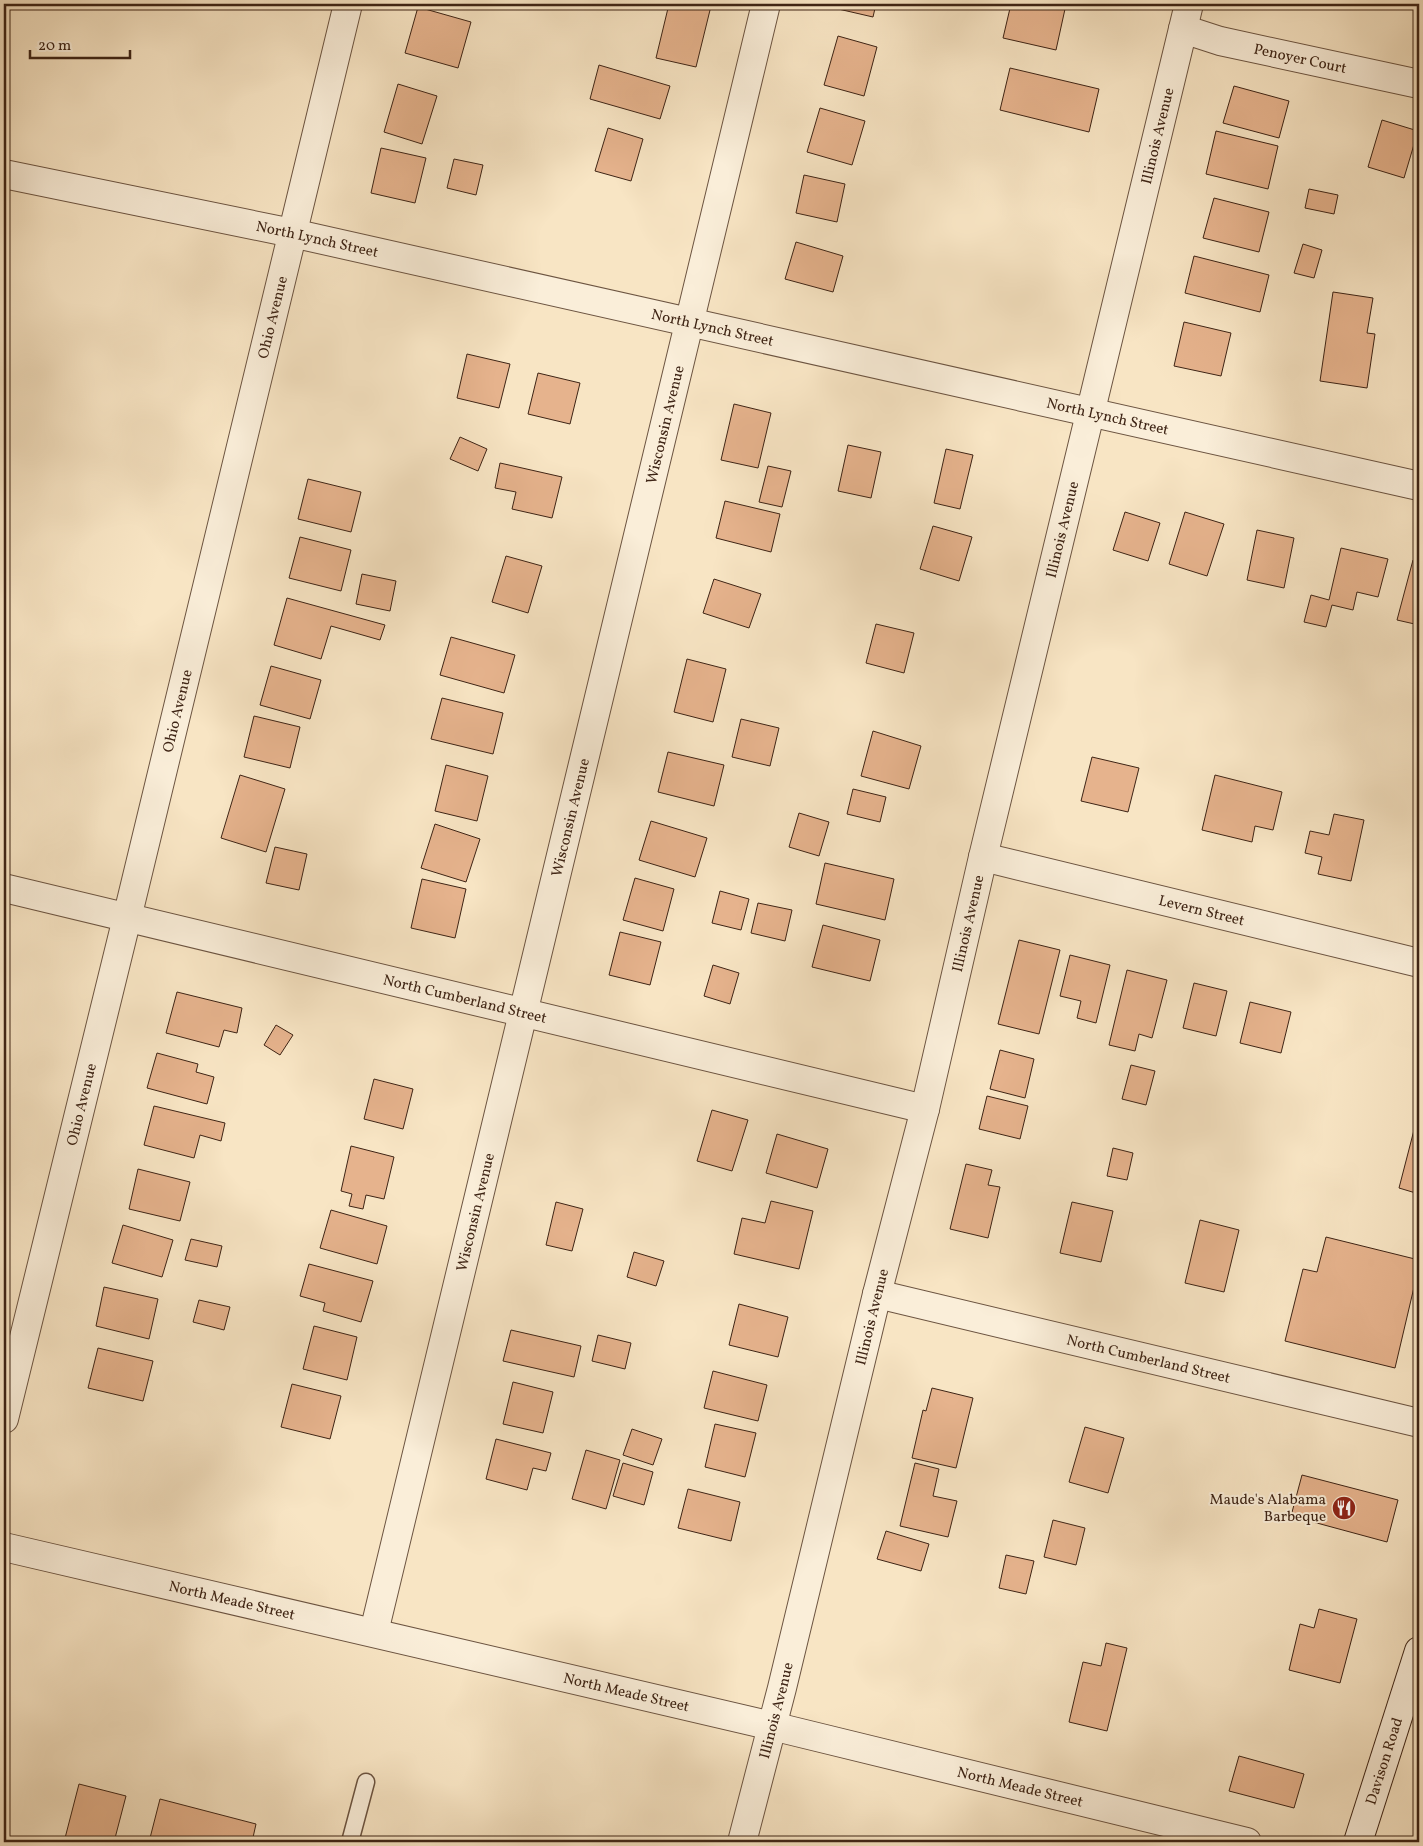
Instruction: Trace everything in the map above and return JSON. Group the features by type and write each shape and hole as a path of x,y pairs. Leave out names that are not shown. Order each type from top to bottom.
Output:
{"street":[{"name":"Ohio Avenue","path":"4,1418 348,4"},
{"name":"Wisconsin Avenue","path":"374,1632 766,4"},
{"name":"Penoyer Court","path":"1186,17 1220,41 1419,84"},
{"name":"Illinois Avenue","path":"742,1842 877,1294 926,1109 983,857 1186,17"},
{"name":"North Lynch Street","path":"4,174 292,233 1419,486"},
{"name":"Levern Street","path":"983,857 1419,963"},
{"name":"North Cumberland Street","path":"4,888 926,1109"},
{"name":"North Cumberland Street","path":"877,1294 1419,1422"},
{"name":"North Meade Street","path":"4,1547 772,1726 1247,1842"},
{"name":"Davison Road","path":"1358,1842 1419,1652"}],"lane":[{"path":"350,1842 366,1782"}],"building":[{"path":"669,4 704,4 711,6 696,67 656,58"},
{"path":"835,4 876,4 873,17 834,8"},
{"path":"1011,4 1041,4 1065,9 1056,50 1003,38"},
{"path":"418,7 471,22 458,68 405,53"},
{"path":"838,36 877,47 864,96 824,85"},
{"path":"599,65 670,86 660,119 590,99"},
{"path":"1010,68 1099,89 1089,132 1000,110"},
{"path":"398,84 437,96 422,144 384,132"},
{"path":"1234,86 1289,101 1279,138 1223,123"},
{"path":"820,108 865,121 852,165 807,152"},
{"path":"1382,120 1418,131 1404,178 1368,167"},
{"path":"608,128 643,139 631,181 595,171"},
{"path":"1216,131 1278,146 1268,189 1206,174"},
{"path":"381,148 426,158 415,203 371,193"},
{"path":"454,159 483,165 476,195 447,188"},
{"path":"804,175 845,184 837,222 796,213"},
{"path":"1309,189 1338,195 1334,214 1305,208"},
{"path":"1214,198 1269,212 1259,252 1203,238"},
{"path":"796,242 843,256 833,292 785,279"},
{"path":"1303,244 1322,250 1314,278 1294,273"},
{"path":"1194,256 1269,275 1260,312 1185,293"},
{"path":"1333,292 1373,298 1367,333 1375,334 1367,388 1320,381"},
{"path":"1184,322 1231,333 1221,376 1174,366"},
{"path":"467,354 510,364 499,408 457,398"},
{"path":"538,373 580,383 570,424 528,414"},
{"path":"734,404 771,413 758,468 721,460"},
{"path":"460,437 487,449 478,471 450,459"},
{"path":"848,445 881,452 871,498 838,491"},
{"path":"946,449 973,455 960,509 934,503"},
{"path":"500,463 562,477 552,518 512,509 516,492 495,488"},
{"path":"768,466 791,471 782,507 759,502"},
{"path":"308,479 361,492 351,532 298,519"},
{"path":"725,501 780,514 771,552 716,538"},
{"path":"1125,512 1160,523 1148,561 1113,550"},
{"path":"1185,512 1224,524 1207,576 1169,564"},
{"path":"933,526 972,537 959,581 920,569"},
{"path":"1257,530 1294,538 1284,588 1247,580"},
{"path":"300,537 351,550 341,591 289,578"},
{"path":"1341,548 1388,559 1378,597 1357,592 1353,610 1332,605 1326,627 1304,622 1311,595 1329,600"},
{"path":"506,556 542,566 528,613 492,602"},
{"path":"1413,560 1419,562 1419,625 1397,620"},
{"path":"362,574 396,581 390,611 356,604"},
{"path":"714,579 761,594 749,628 703,613"},
{"path":"287,598 385,625 380,640 331,626 321,659 274,645"},
{"path":"876,624 914,633 904,673 866,663"},
{"path":"451,637 515,655 504,693 440,675"},
{"path":"687,659 726,669 713,722 674,712"},
{"path":"271,666 321,680 310,719 260,705"},
{"path":"442,698 503,713 493,754 431,739"},
{"path":"254,716 300,727 290,768 244,757"},
{"path":"741,719 779,728 770,766 732,757"},
{"path":"873,731 921,746 909,789 861,776"},
{"path":"668,752 724,765 714,806 658,792"},
{"path":"1092,757 1139,768 1128,812 1081,801"},
{"path":"446,765 488,776 477,821 435,811"},
{"path":"240,775 285,789 266,852 221,838"},
{"path":"1215,775 1282,792 1273,830 1255,826 1252,842 1202,830"},
{"path":"853,789 886,797 880,822 847,814"},
{"path":"799,813 829,822 819,856 789,847"},
{"path":"1334,814 1364,820 1351,881 1318,874 1322,857 1305,853 1310,831 1329,835"},
{"path":"651,821 707,838 695,877 639,860"},
{"path":"435,824 480,839 466,882 421,868"},
{"path":"275,847 307,854 299,890 266,883"},
{"path":"825,863 894,879 885,920 816,904"},
{"path":"635,878 674,889 663,931 623,920"},
{"path":"422,879 466,889 455,938 411,928"},
{"path":"720,891 749,899 741,930 712,923"},
{"path":"758,903 792,910 785,941 751,933"},
{"path":"823,925 880,940 870,981 812,967"},
{"path":"620,932 661,942 650,985 609,975"},
{"path":"1019,940 1060,950 1039,1034 998,1024"},
{"path":"1070,955 1110,965 1096,1023 1077,1018 1081,1001 1060,996"},
{"path":"713,965 739,973 730,1004 704,996"},
{"path":"1127,970 1167,980 1152,1038 1139,1034 1135,1051 1109,1045"},
{"path":"1194,983 1227,991 1216,1036 1183,1028"},
{"path":"177,992 242,1008 237,1033 224,1030 219,1047 166,1033"},
{"path":"1250,1002 1291,1012 1281,1053 1240,1043"},
{"path":"276,1025 293,1035 280,1055 264,1045"},
{"path":"1000,1050 1034,1059 1025,1098 990,1089"},
{"path":"157,1053 198,1064 196,1072 214,1077 207,1104 147,1088"},
{"path":"1131,1065 1155,1071 1146,1105 1122,1099"},
{"path":"374,1079 413,1089 403,1129 364,1119"},
{"path":"987,1096 1028,1106 1020,1139 979,1129"},
{"path":"154,1106 225,1123 221,1141 200,1135 194,1158 144,1145"},
{"path":"712,1110 748,1120 732,1171 697,1161"},
{"path":"1414,1130 1419,1132 1419,1194 1399,1188"},
{"path":"777,1134 828,1149 817,1188 766,1173"},
{"path":"351,1146 394,1157 384,1199 366,1195 363,1209 349,1206 352,1194 341,1191"},
{"path":"1113,1148 1133,1153 1127,1180 1107,1176"},
{"path":"966,1164 992,1170 988,1185 1000,1187 988,1238 950,1229"},
{"path":"138,1169 190,1182 180,1221 129,1209"},
{"path":"771,1201 813,1211 799,1269 734,1254 742,1218 765,1223"},
{"path":"556,1202 583,1209 572,1251 546,1245"},
{"path":"1072,1202 1113,1211 1101,1262 1060,1253"},
{"path":"331,1210 387,1226 377,1264 320,1248"},
{"path":"1200,1220 1239,1230 1224,1292 1185,1283"},
{"path":"123,1225 173,1240 162,1277 112,1263"},
{"path":"1326,1237 1419,1260 1395,1368 1285,1341 1303,1269 1317,1272"},
{"path":"191,1239 222,1246 217,1267 185,1260"},
{"path":"634,1252 664,1261 656,1286 627,1277"},
{"path":"309,1264 373,1281 361,1322 323,1311 325,1303 300,1296"},
{"path":"104,1287 158,1299 149,1339 96,1326"},
{"path":"199,1300 230,1307 224,1330 193,1322"},
{"path":"739,1304 788,1317 778,1357 729,1345"},
{"path":"314,1326 357,1337 347,1380 303,1369"},
{"path":"511,1330 581,1346 574,1377 503,1361"},
{"path":"598,1335 631,1343 625,1369 592,1361"},
{"path":"98,1348 153,1361 143,1401 88,1388"},
{"path":"713,1371 767,1385 758,1421 704,1408"},
{"path":"513,1382 553,1392 543,1433 503,1424"},
{"path":"292,1384 341,1396 330,1439 281,1427"},
{"path":"932,1388 973,1398 956,1468 912,1458 923,1410 926,1411"},
{"path":"715,1424 756,1433 745,1477 705,1467"},
{"path":"1085,1427 1124,1438 1108,1493 1069,1482"},
{"path":"632,1429 662,1439 653,1465 623,1455"},
{"path":"496,1439 551,1453 546,1471 533,1468 527,1490 486,1479"},
{"path":"586,1450 620,1460 606,1509 572,1499"},
{"path":"623,1463 653,1472 644,1505 613,1496"},
{"path":"915,1463 939,1469 933,1496 957,1501 948,1537 900,1526"},
{"name":"Maude's Alabama Barbeque","path":"1302,1475 1398,1500 1387,1542 1291,1516"},
{"path":"688,1489 740,1502 731,1541 678,1528"},
{"path":"1053,1520 1085,1528 1076,1565 1044,1557"},
{"path":"886,1531 929,1544 921,1571 877,1559"},
{"path":"1006,1555 1034,1561 1026,1594 999,1588"},
{"path":"1319,1609 1357,1619 1340,1683 1289,1670 1300,1624 1314,1628"},
{"path":"1106,1643 1127,1648 1107,1731 1069,1722 1083,1662 1101,1666"},
{"path":"1239,1756 1304,1774 1294,1808 1229,1791"},
{"path":"79,1784 126,1796 114,1842 64,1842"},
{"path":"160,1799 256,1824 252,1842 149,1842"}],"place":[{"name":"Maude's Alabama Barbeque","path":"1344,1508"}]}
